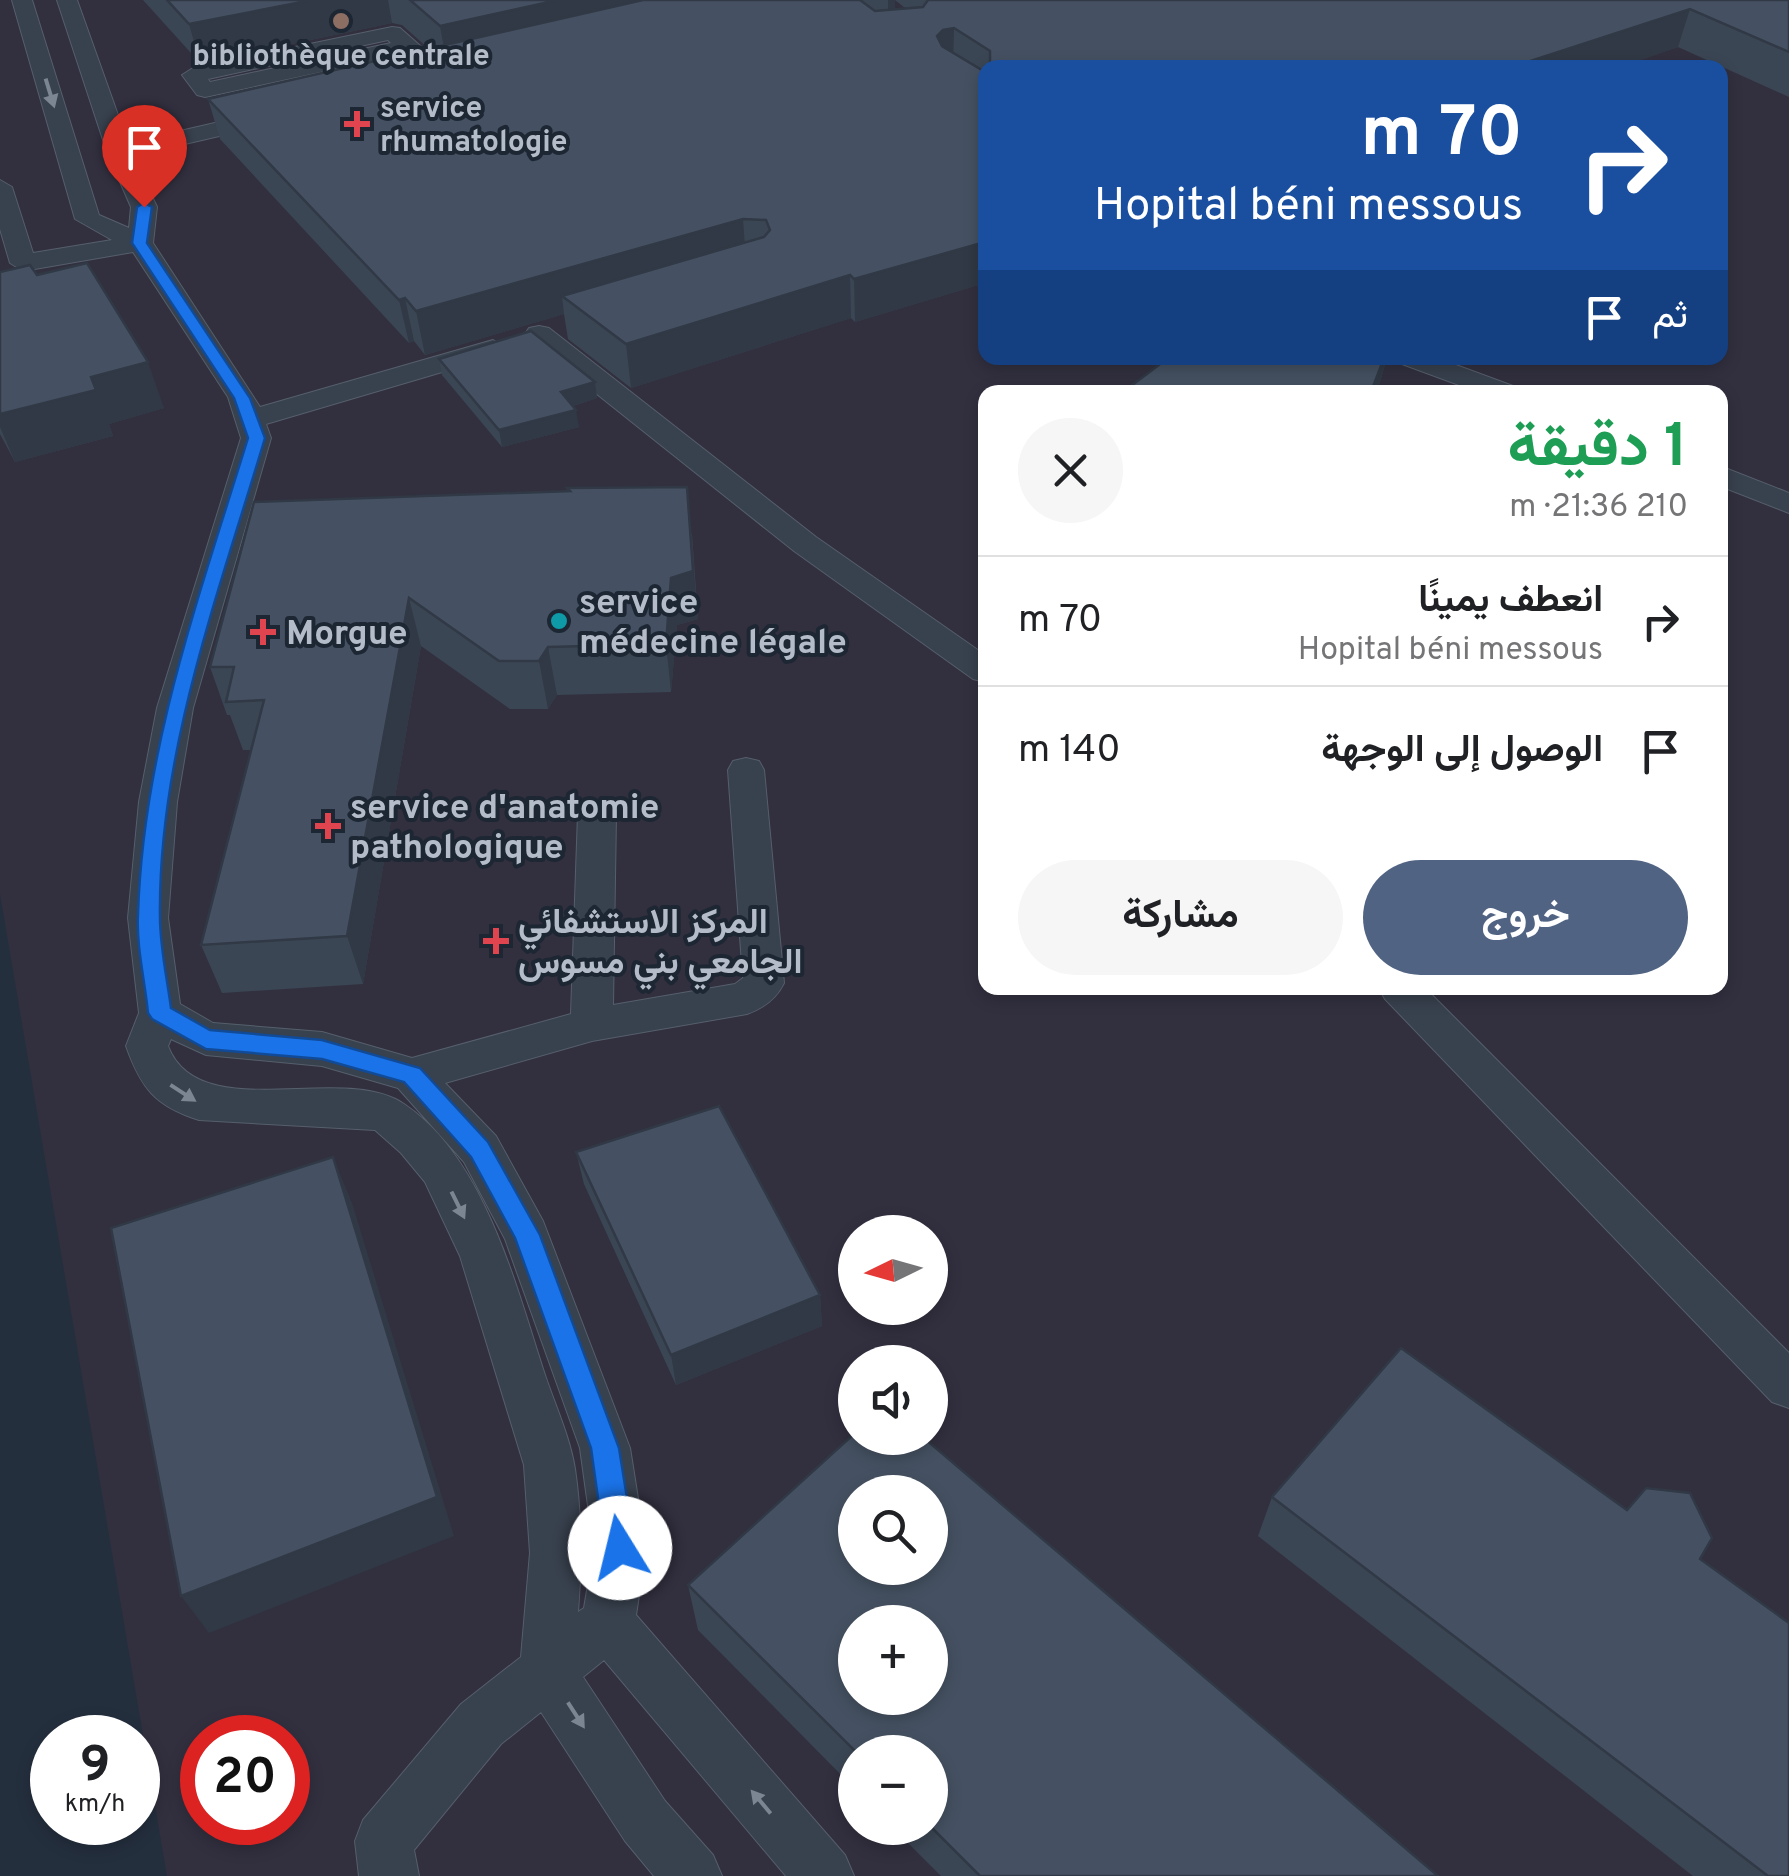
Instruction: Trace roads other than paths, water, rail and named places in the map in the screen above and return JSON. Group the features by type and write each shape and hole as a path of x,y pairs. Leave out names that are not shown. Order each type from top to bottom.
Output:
{"lane":[{"path":"22,0 88,219 140,243 252,419 256,438 175,708 158,802 148,918 160,1013 148,1046 158,1076 200,1103 344,1108 386,1114 418,1140 442,1170 483,1256 550,1465 556,1552 548,1672 645,1822 692,1876"},
{"path":"67,0 120,152 144,207 140,243"},
{"path":"404,47 204,90 193,76 392,33 404,47 452,75 405,86"},
{"path":"120,152 291,113"},
{"path":"0,186 23,264 140,243"},
{"path":"252,419 575,323"},
{"path":"539,334 805,544 978,666"},
{"path":"1431,365 1484,385"},
{"path":"1728,478 1789,504"},
{"path":"160,1013 206,1039 322,1049 412,1075 592,1025 747,998 764,983 746,770"},
{"path":"592,1025 597,814"},
{"path":"1407,995 1789,1386"},
{"path":"388,1876 384,1841 480,1724 608,1624 620,1548 605,1448 527,1235 480,1150 412,1075"},
{"path":"608,1624 824,1876"}],"place":[{"name":"bibliothèque centrale","path":"341,21"},
{"name":"service rhumatologie","path":"357,124"},
{"name":"service médecine légale","path":"559,621"},
{"name":"Morgue","path":"263,632"},
{"name":"service d'anatomie pathologique","path":"328,826"},
{"name":"المركز الاستشفائي الجامعي بني مسوس","path":"496,941"}]}
